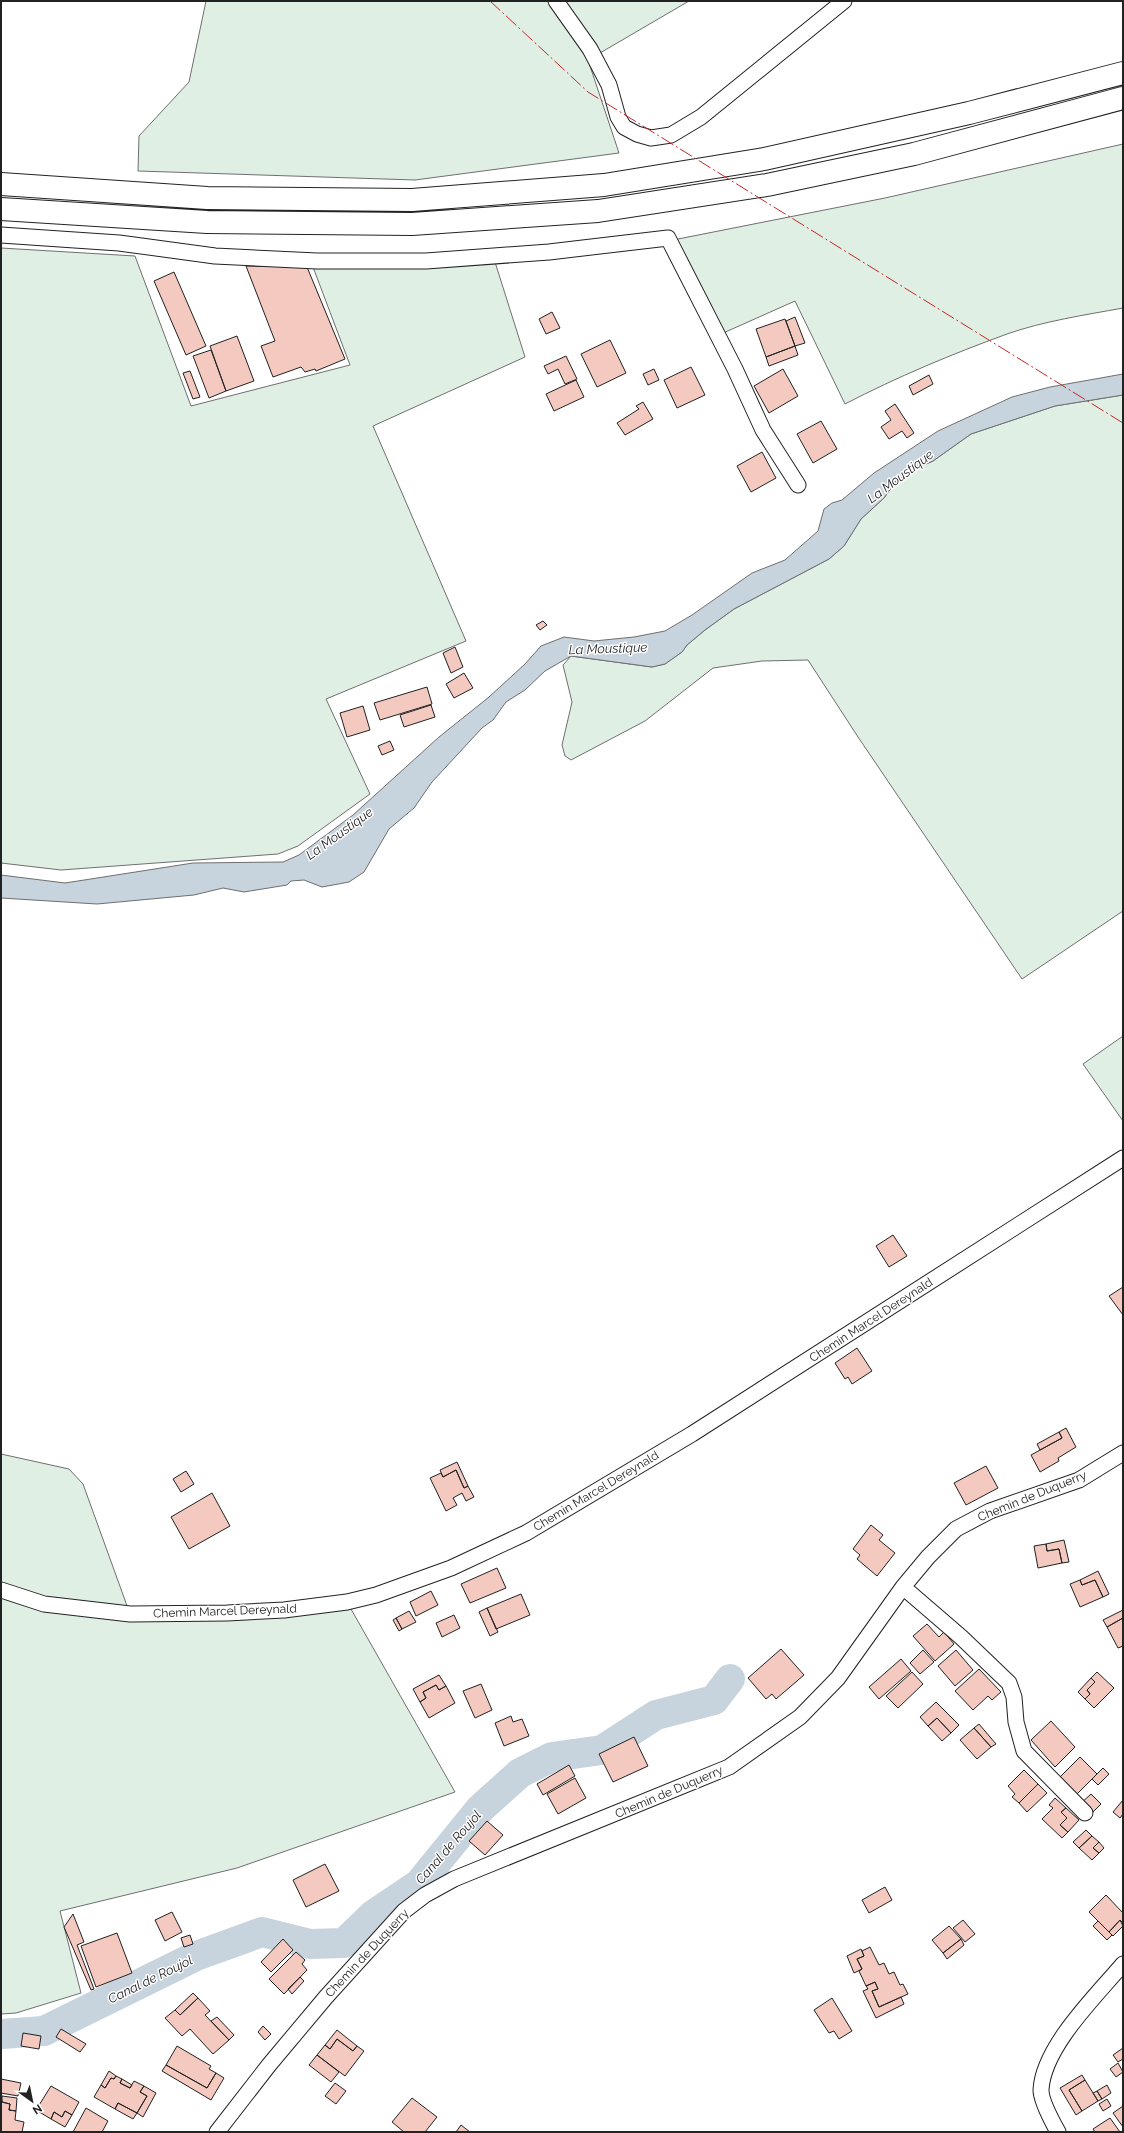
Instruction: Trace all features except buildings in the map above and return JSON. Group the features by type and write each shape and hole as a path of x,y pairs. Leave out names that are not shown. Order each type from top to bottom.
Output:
{"highway":[{"path":"1,184 207,198 404,200 604,185 764,160 969,114 1123,73"},
{"path":"1,209 207,222 412,224 598,211 767,185 906,155 1123,98"}],"street":[{"path":"556,1 590,49 609,85 618,117 624,127 636,134 650,138 671,135 701,117 844,1"},
{"path":"1,235 119,243 215,256 317,261 426,261 549,252 668,238 735,369 763,430 798,485"},
{"name":"Chemin Marcel Dereynald","path":"1,1590 44,1604 130,1614 234,1613 284,1610 347,1602 376,1595 451,1568 526,1533 692,1434 1123,1158"},
{"name":"Chemin de Duquerry","path":"217,2132 278,2054 404,1911 425,1895 454,1879 729,1767 800,1717 838,1678 903,1587 928,1557 956,1529 990,1511 1079,1480 1123,1453"},
{"path":"903,1587 961,1637 1009,1683 1014,1697 1016,1722 1024,1750 1084,1813"},
{"path":"1058,2132 1052,2122 1041,2091 1046,2065 1060,2041 1123,1964"}],"green space":[{"path":"206,1 689,1 588,60 619,153 415,180 138,171 139,136 189,82"},
{"path":"1123,144 1123,308 1021,329 925,366 845,404 795,301 721,334 673,240 885,198"},
{"path":"1,248 135,256 191,406 350,365 313,267 495,262 525,357 373,426 466,641 326,699 370,794 298,846 278,854 61,870 1,863"},
{"path":"1123,395 1123,911 1022,979 858,737 808,660 762,661 713,668 645,721 571,760 565,756 562,745 572,702 563,665 571,656 652,667 665,664 682,652 687,645 705,630 734,609 829,559 844,546 861,519 884,498 896,481 917,468 933,461 971,434 1055,406"},
{"path":"1123,1036 1123,1121 1083,1064"},
{"path":"1,1454 69,1469 83,1484 130,1614 347,1602 455,1792 237,1868 60,1911 81,1993 16,2013 1,2014"}],"water":[{"name":"La Moustique","path":"1123,374 1123,395 1055,406 971,434 933,461 917,468 896,481 884,498 861,519 844,546 829,559 734,609 705,630 687,645 682,652 665,664 652,667 571,656 545,671 525,690 506,702 493,720 482,728 432,782 414,808 389,829 364,872 349,882 322,887 304,880 291,881 287,885 244,892 223,888 194,895 97,904 1,898 1,875 65,883 193,863 283,862 299,855 353,815 439,737 489,697 525,664 541,646 564,637 594,641 634,637 665,631 692,615 752,573 785,560 818,531 824,509 832,503 842,500 874,473 938,431 1012,397 1050,387"}],"waterway":[{"name":"Canal de Roujol","path":"1,2034 44,2031 196,1956 262,1932 310,1944 344,1943 373,1915 419,1884 480,1809 520,1773 552,1757 602,1750 656,1715 714,1700 730,1679"}],"power":[{"path":"490,1 588,92 1123,423"}]}
